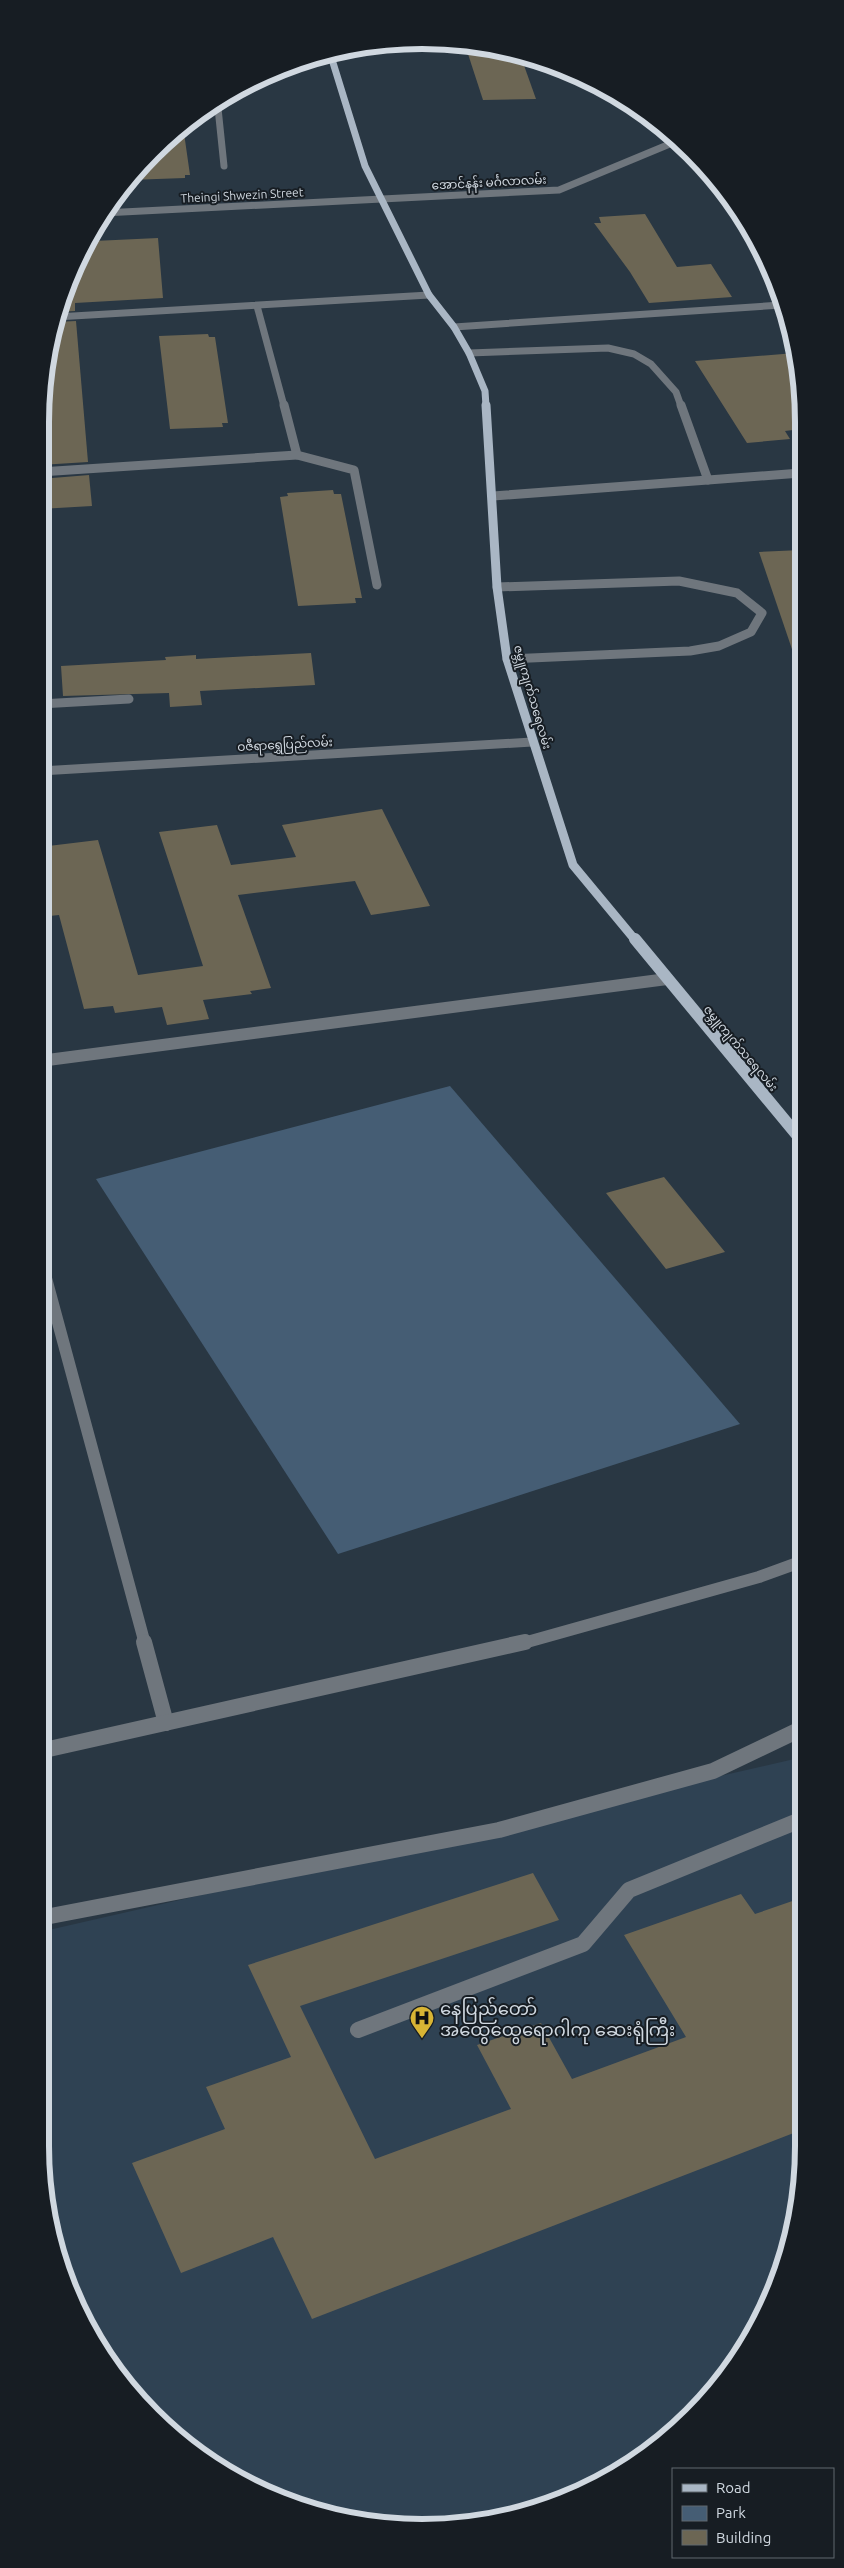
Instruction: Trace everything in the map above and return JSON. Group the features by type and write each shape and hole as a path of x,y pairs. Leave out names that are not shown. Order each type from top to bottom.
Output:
{"main road":[{"name":"ဇမ္ဘူကျက်သရေလမ်း","path":"332,60 364,166 429,295 454,327 469,353 485,390 493,496 496,587 507,659 532,742 573,865 795,1133"}],"street":[{"path":"218,110 224,166"},
{"name":"အောင်နန်း မင်္ဂလာလမ်း","path":"382,199 559,190 671,144"},
{"name":"Theingi Shwezin Street","path":"114,212 382,199"},
{"path":"64,317 429,295"},
{"path":"454,327 776,305"},
{"path":"258,306 297,455"},
{"path":"469,353 608,348 634,354 651,364 676,392 708,480"},
{"path":"49,471 297,455 354,470 376,585"},
{"path":"493,496 795,473"},
{"path":"496,587 679,581 737,594 762,613 751,632 719,646 690,651 507,659"},
{"path":"49,703 129,699"},
{"name":"ဝဇီရာရွှေပြည်လမ်း","path":"49,770 532,742"},
{"path":"49,1059 667,978"},
{"path":"49,1289 166,1722"},
{"path":"49,1749 531,1641 759,1577 795,1563"},
{"path":"49,1916 500,1830 713,1771 795,1732"},
{"path":"358,2030 583,1944 629,1890 795,1822"}],"shaded area":[{"name":"နေပြည်တော် အထွေထွေရောဂါကု ဆေးရုံကြီး","path":"795,1759 795,2146 792,2195 783,2243 767,2289 745,2333 703,2392 668,2427 649,2442 609,2469 587,2481 519,2507 471,2516 446,2518 422,2519 373,2516 325,2507 279,2491 235,2469 176,2427 141,2392 126,2373 99,2333 87,2311 61,2243 52,2195 49,2146 49,1930"}],"green space":[{"path":"450,1086 740,1424 338,1554 96,1179"}],"building":[{"path":"480,53 523,62 536,99 483,100 468,54"},
{"path":"184,135 190,175 185,175 185,178 138,180 158,158"},
{"path":"645,214 677,267 711,264 732,297 649,303 630,272 594,223 601,223 599,217"},
{"path":"158,238 163,298 75,303 75,311 66,312 77,279 96,241"},
{"path":"76,321 88,462 49,464 52,373 62,322"},
{"path":"208,334 209,337 215,337 228,423 222,423 223,427 170,429 159,336"},
{"path":"789,354 795,422 795,430 785,431 790,439 747,443 695,361"},
{"path":"89,475 92,506 49,508 49,478"},
{"path":"333,490 334,494 341,494 362,598 355,598 356,603 298,606 280,497 288,496 287,493"},
{"path":"795,550 795,658 759,552"},
{"path":"311,653 315,685 200,691 202,705 170,707 169,693 63,696 61,666 166,660 165,657 196,655 196,659"},
{"path":"382,809 430,906 371,915 355,881 238,895 271,988 250,991 252,994 203,1000 209,1019 167,1025 162,1007 115,1013 113,1006 84,1009 59,915 49,916 49,846 98,840 138,975 203,966 159,832 217,825 231,865 296,857 282,825"},
{"path":"664,1177 725,1252 666,1269 606,1193"},
{"path":"533,1873 559,1920 300,2006 375,2159 511,2109 477,2045 541,2023 572,2079 686,2037 624,1935 741,1894 755,1914 795,1900 795,2132 312,2319 273,2237 181,2273 132,2163 225,2129 206,2087 291,2057 248,1965"}],"place":[{"name":"နေပြည်တော် အထွေထွေရောဂါကု ဆေးရုံကြီး","path":"422,2039"}]}
